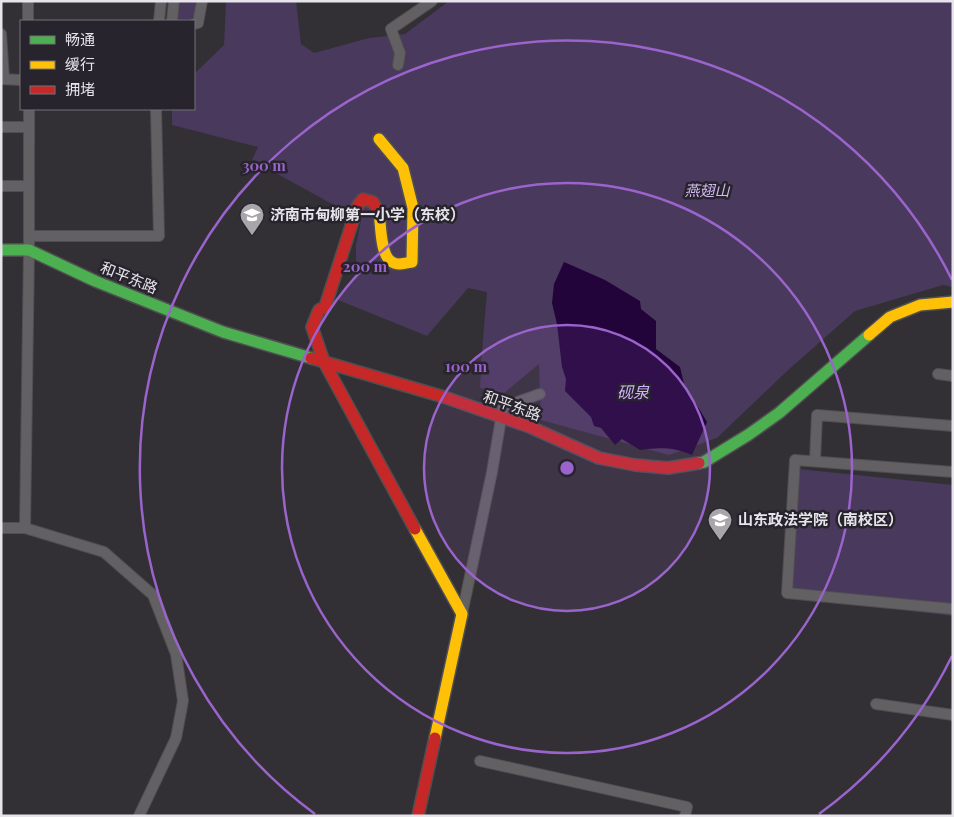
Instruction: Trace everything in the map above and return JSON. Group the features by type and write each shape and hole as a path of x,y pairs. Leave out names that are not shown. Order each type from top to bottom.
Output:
{"main road":[{"path":"379,139 403,168 413,208 412,262 402,265 390,262 385,256 379,211 373,202 363,198 358,206 325,307 319,310 312,327 324,362 462,614 418,816"},
{"path":"1,250 29,250"},
{"name":"和平东路","path":"29,250 95,280 223,332 444,397 530,427 599,458 635,465 668,468 704,462 779,413 890,317 920,305 953,302"}],"street":[{"path":"28,1 28,20"},
{"path":"159,20 161,1"},
{"path":"172,20 174,1"},
{"path":"195,24 198,23 202,1"},
{"path":"398,65 400,53 391,29 432,1"},
{"path":"1,34 2,79 20,80"},
{"path":"25,528 29,250 28,110"},
{"path":"29,236 159,236 156,110"},
{"path":"1,127 29,127"},
{"path":"1,186 29,186"},
{"path":"938,374 953,376"},
{"path":"462,614 503,407 540,394"},
{"path":"815,461 817,415 953,426"},
{"path":"953,472 795,460 787,593 953,609"},
{"path":"1,528 25,528 104,552 153,596 176,654 183,701 176,738 139,816"},
{"path":"876,704 953,715"},
{"path":"480,761 687,807 685,816"}],"green space":[{"path":"176,1 196,1 195,19 175,20"},
{"name":"燕翅山","path":"226,1 296,1 301,44 314,53 369,38 405,34 449,1 953,1 953,287 943,285 855,311 786,372 717,438 669,455 541,420 539,364 504,393 480,388 487,292 468,288 427,336 338,300 349,283 356,277 356,245 361,220 252,160 258,147 172,125 172,110 195,110 195,73 224,45"},
{"path":"789,468 953,485 953,616 783,595"}],"water":[{"name":"砚泉","path":"564,262 605,280 640,301 641,309 656,321 656,349 680,367 684,384 707,422 692,455 666,448 640,450 622,439 615,445 601,428 594,426 591,417 565,391 566,379 562,367 557,324 552,303 554,284"}],"traffic: fast":[{"path":"1,250 29,250 95,281 223,332 311,358"},
{"path":"699,463 704,462 748,435 779,413 869,335"}],"traffic: slow":[{"path":"379,139 403,168 413,208 412,262 397,264 388,259 383,247 379,212"},
{"path":"869,335 890,317 920,305 953,302"},
{"path":"415,529 462,614 435,738"}],"traffic: jam":[{"path":"379,212 373,202 363,199 358,205 325,307 319,310 312,327 324,362 415,529"},
{"path":"311,358 444,397 530,427 599,458 635,465 668,468 699,463"},
{"path":"418,816 435,738"}],"place":[{"name":"济南市甸柳第一小学（东校）","path":"252,236"},
{"name":"山东政法学院（南校区）","path":"720,541"}]}
